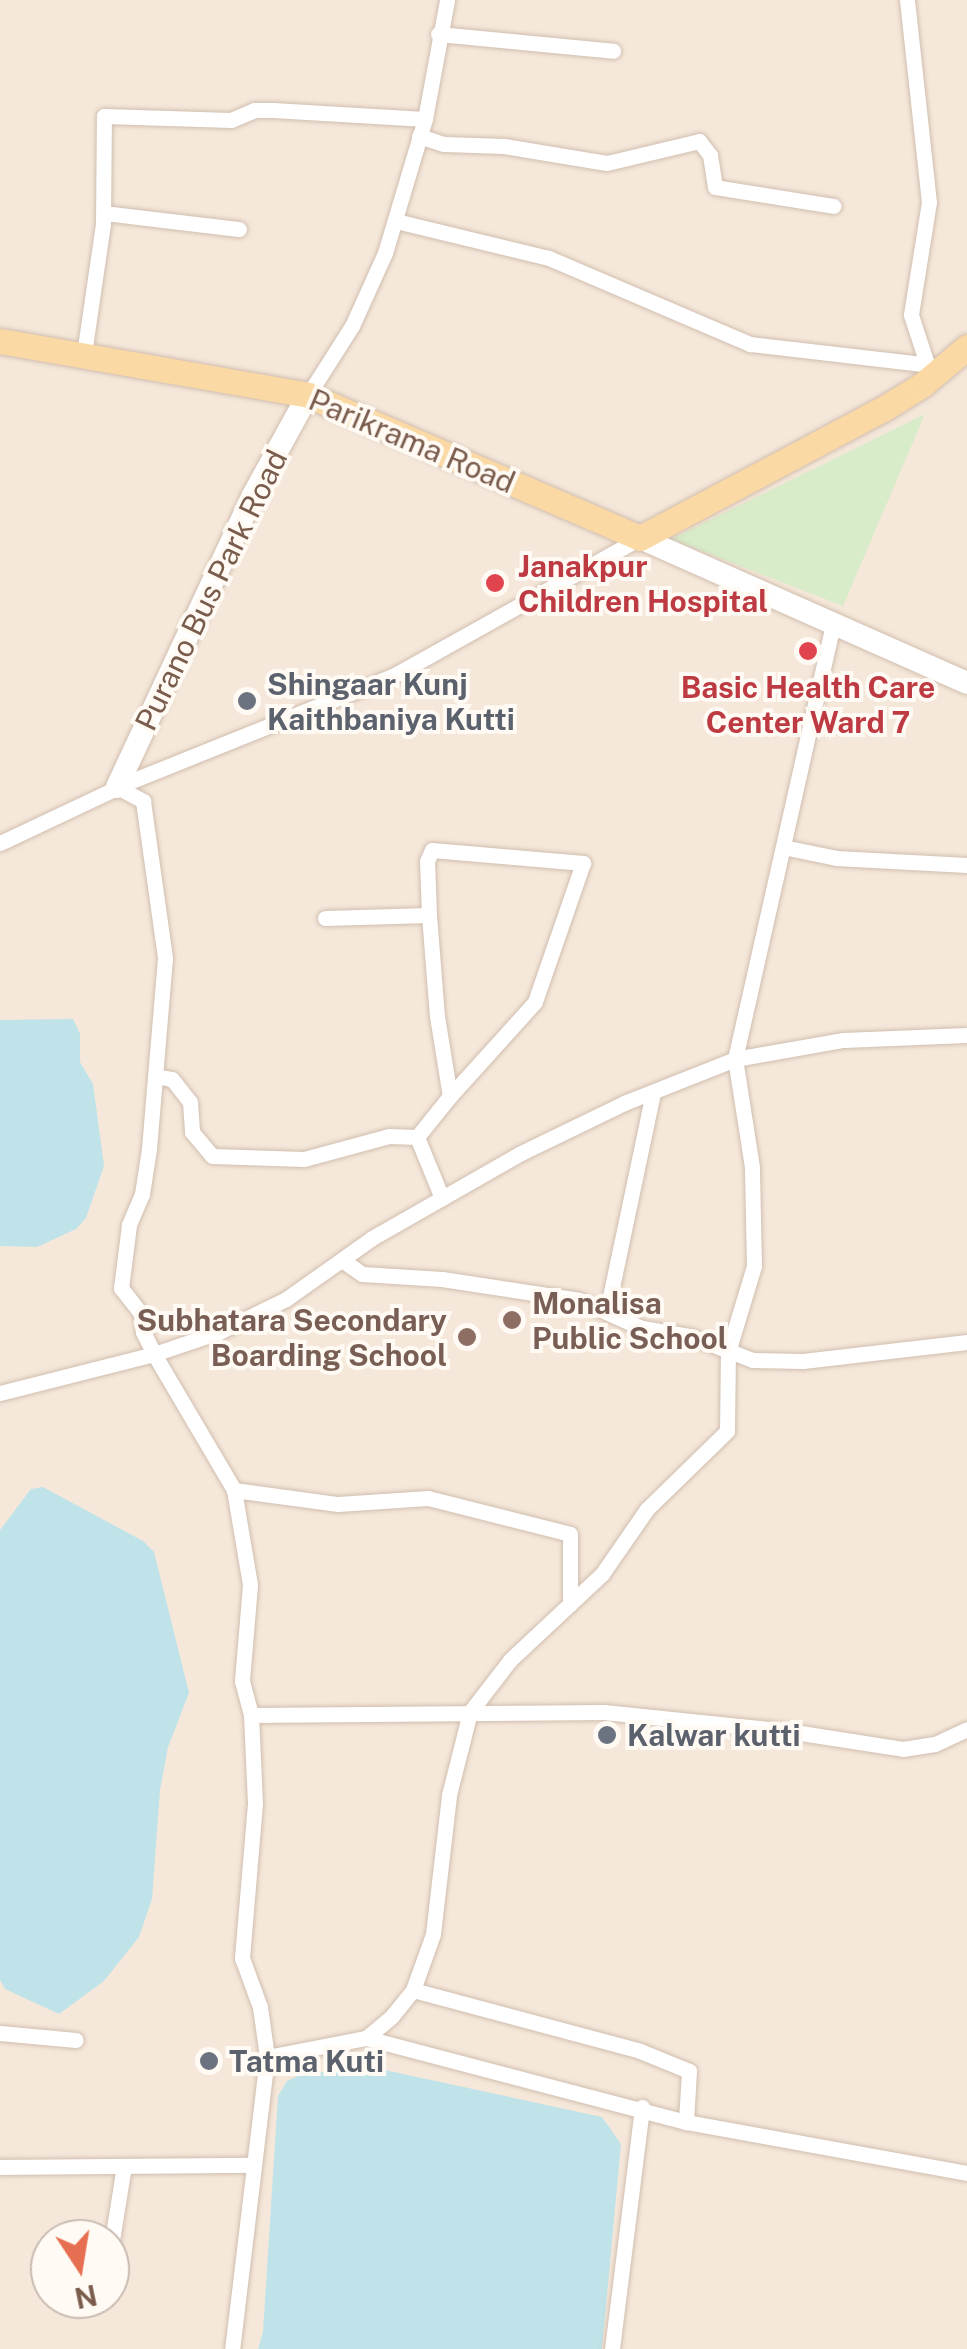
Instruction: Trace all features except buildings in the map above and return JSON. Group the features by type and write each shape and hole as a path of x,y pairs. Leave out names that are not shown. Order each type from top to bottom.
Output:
{"main road":[{"name":"Parikrama Road","path":"0,341 308,395 640,538"},
{"path":"640,538 868,417 929,370 967,347"}],"street":[{"path":"308,395 352,326 396,220 425,118 447,0"},
{"path":"396,220 548,258 750,344 929,370 911,315 929,202 907,0"},
{"path":"438,34 614,51"},
{"path":"84,354 104,213 107,163 101,120 110,114 231,120 254,110 425,118"},
{"path":"418,136 444,144 504,146 607,163 698,141 710,154 714,187 833,206"},
{"path":"104,213 239,229"},
{"name":"Purano Bus Park Road","path":"117,787 252,497 308,395"},
{"path":"0,844 117,787 394,676 640,538 834,620 967,683"},
{"path":"366,2038 413,1990 433,1934 449,1795 470,1712 510,1660 602,1574 647,1509 728,1431 728,1352 754,1266 752,1167 735,1059 834,620"},
{"path":"117,787 142,801 158,886 165,958 147,1164 142,1194 128,1225 121,1288 141,1314 143,1332 154,1354 234,1490 250,1585 242,1681 251,1715 255,1803 242,1958 260,2008 267,2057 232,2349"},
{"path":"783,847 836,858 967,866"},
{"path":"417,1136 535,1002 583,863 432,850 426,861 429,914 437,1016 450,1096"},
{"path":"325,918 429,914"},
{"path":"0,1393 154,1354 220,1332 286,1299 442,1198 520,1154 735,1059 843,1040 967,1035"},
{"path":"156,1076 172,1079 190,1102 192,1132 212,1156 304,1159 388,1136 417,1136"},
{"path":"607,1311 653,1094"},
{"path":"417,1136 442,1198"},
{"path":"342,1260 362,1274 519,1288 607,1311 642,1328 690,1336 753,1360 802,1361 967,1342"},
{"path":"234,1490 338,1504 428,1498 570,1534 570,1604"},
{"path":"251,1715 397,1717 470,1712 669,1716 903,1749 936,1744 967,1729"},
{"path":"413,1990 640,2051 689,2072 686,2122"},
{"path":"0,2033 76,2040"},
{"path":"267,2057 366,2038 642,2107 686,2122 967,2173"},
{"path":"612,2349 642,2107"},
{"path":"0,2167 254,2165"},
{"path":"115,2219 124,2166"}],"shaded area":[{"path":"0,0 967,0 967,2349 0,2349"}],"green space":[{"path":"925,414 843,606 671,539"}],"water":[{"path":"73,1019 80,1034 80,1062 93,1084 104,1166 86,1218 76,1229 37,1247 0,1246 0,1020"},
{"path":"43,1487 143,1541 154,1552 189,1693 168,1747 160,1790 152,1899 139,1937 104,1981 59,2014 5,1989 0,1980 0,1530 31,1489"},
{"path":"366,2066 602,2117 621,2144 602,2349 258,2349 263,2332 278,2096 287,2081 300,2075"}],"place":[{"name":"Janakpur Children Hospital","path":"495,583"},
{"name":"Basic Health Care Center Ward 7","path":"808,651"},
{"name":"Shingaar Kunj Kaithbaniya Kutti","path":"247,701"},
{"name":"Monalisa Public School","path":"512,1320"},
{"name":"Subhatara Secondary Boarding School","path":"467,1337"},
{"name":"Kalwar kutti","path":"607,1735"},
{"name":"Tatma Kuti","path":"209,2061"}]}
